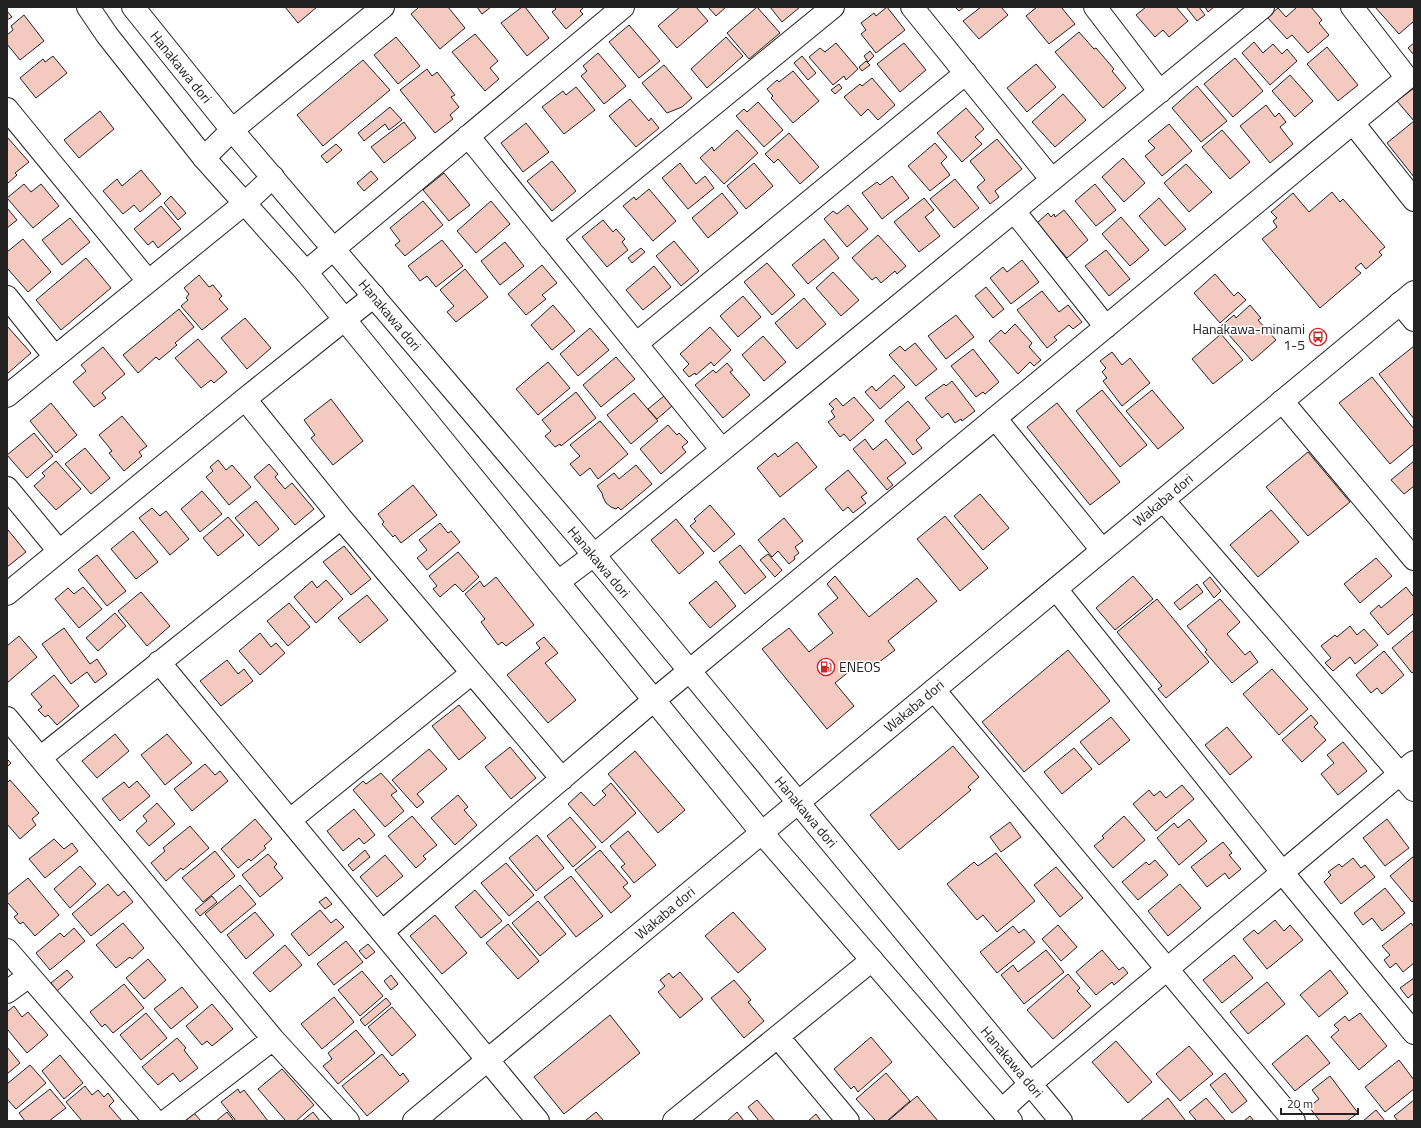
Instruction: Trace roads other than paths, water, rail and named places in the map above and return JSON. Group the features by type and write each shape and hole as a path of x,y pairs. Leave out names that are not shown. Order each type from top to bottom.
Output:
{"street":[{"path":"88,7 107,35 204,158 306,272 346,320 762,833 1006,1116 1030,1084 1407,768"},
{"name":"Hanakawa dori","path":"133,7 232,130 594,555 1061,1121"},
{"path":"204,158 232,130 383,7"},
{"path":"306,272 623,7"},
{"path":"550,238 833,7"},
{"path":"912,7 1052,180"},
{"path":"1095,7 1160,92"},
{"path":"558,582 594,555 1263,7"},
{"path":"382,932 689,670 1407,78 1352,7"},
{"path":"636,344 966,73"},
{"path":"7,109 148,281"},
{"path":"1353,123 1414,200"},
{"path":"468,136 722,450"},
{"path":"7,396 245,203 273,177"},
{"path":"1014,211 1106,327"},
{"path":"7,594 245,399 346,320 374,296"},
{"path":"7,297 55,357"},
{"path":"1407,298 1414,320"},
{"name":"Wakaba dori","path":"414,1121 1407,298"},
{"path":"245,399 341,518 562,778"},
{"path":"1282,401 1414,559"},
{"path":"995,418 1102,550"},
{"path":"7,488 59,551"},
{"path":"1162,500 1407,768 1414,790"},
{"path":"40,758 341,518"},
{"path":"1056,589 1282,872 1414,1033"},
{"path":"159,662 538,1121"},
{"path":"290,820 472,673"},
{"path":"934,690 1294,1121"},
{"path":"7,718 273,1039 348,1121"},
{"path":"7,950 155,1121"},
{"path":"674,1121 872,960"},
{"path":"7,992 30,976"},
{"path":"778,1037 848,1121"},
{"path":"166,1121 273,1039"}],"place":[{"name":"Hanakawa-minami 1-5","path":"1318,337"},
{"name":"ENEOS","path":"826,667"}]}
